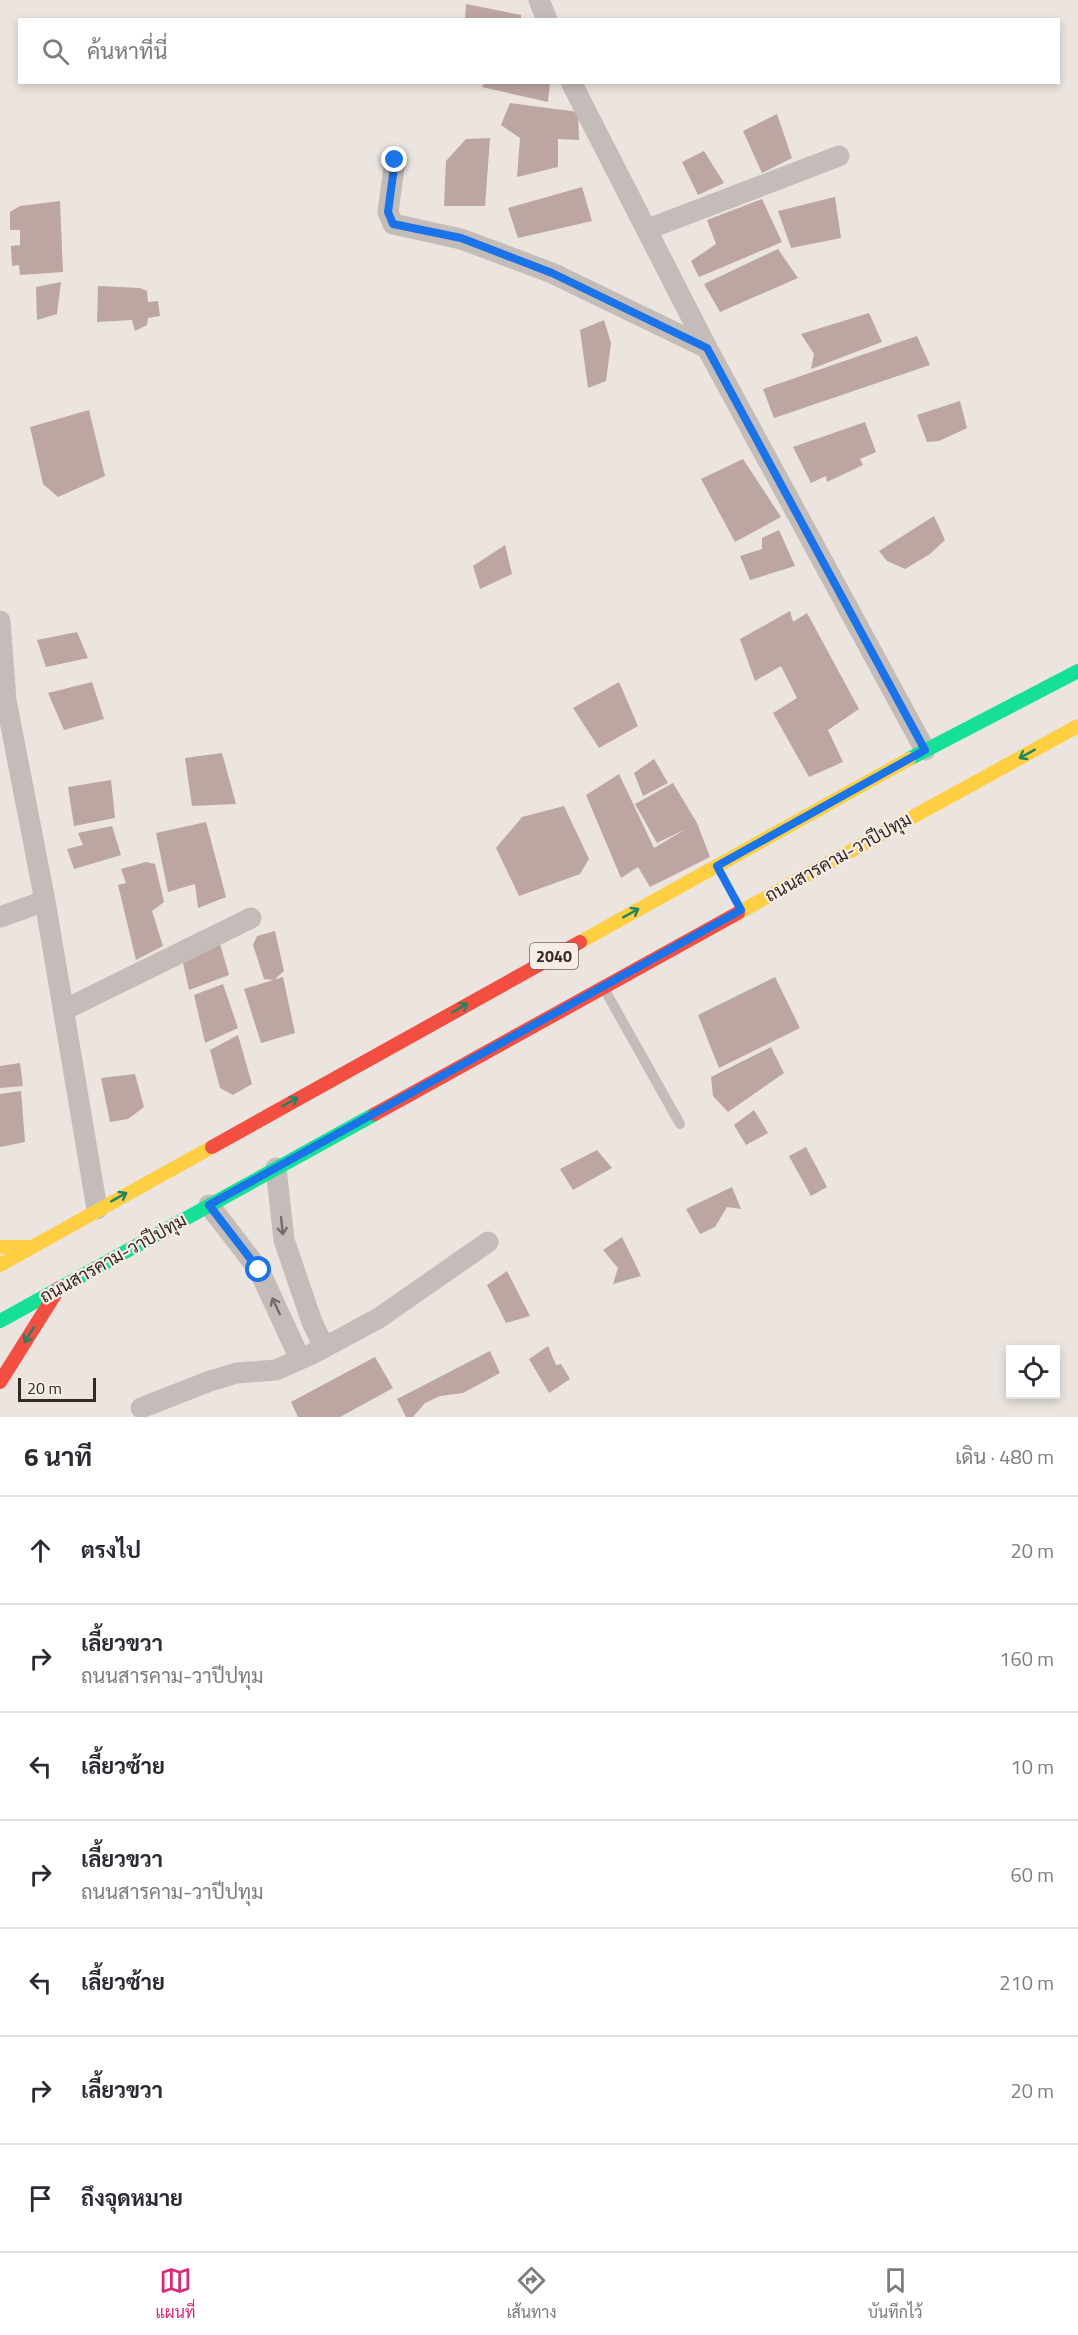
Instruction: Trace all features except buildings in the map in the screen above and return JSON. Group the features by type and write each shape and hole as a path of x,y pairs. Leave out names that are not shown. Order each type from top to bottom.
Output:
{"main road":[{"name":"2040","path":"0,1264 719,870 925,750 1078,670"},
{"name":"ถนนสารคาม-วาปีปทุม","path":"0,1320 603,986 738,906 1078,726"},
{"path":"0,1247 32,1247"},
{"path":"0,1382 59,1288"}],"street":[{"path":"539,0 546,18"},
{"path":"572,84 707,348 925,750"},
{"path":"648,230 839,156"},
{"path":"395,160 388,212 393,224 461,238 552,273 707,348"},
{"path":"0,621 6,700 45,901 97,1209"},
{"path":"0,917 45,901"},
{"path":"64,1010 251,918"},
{"path":"276,1168 284,1240 312,1322 324,1347"},
{"path":"209,1205 259,1270 300,1359"},
{"path":"141,1408 210,1381 237,1373 276,1370 300,1359 379,1318 488,1242"}],"lane":[{"path":"603,986 680,1124"}],"traffic: fast":[{"path":"909,759 1078,671"},
{"path":"0,1321 375,1114"}],"traffic: slow":[{"path":"738,913 1078,726"},
{"path":"580,942 909,759"},
{"path":"0,1265 212,1147"},
{"path":"0,1247 32,1247"}],"traffic: jam":[{"path":"375,1114 738,913"},
{"path":"212,1147 580,942"},
{"path":"0,1382 59,1288"}],"route":[{"path":"259,1270 209,1205 741,910 717,866 925,750 707,348 552,273 461,238 393,224 388,212 395,160"}]}
